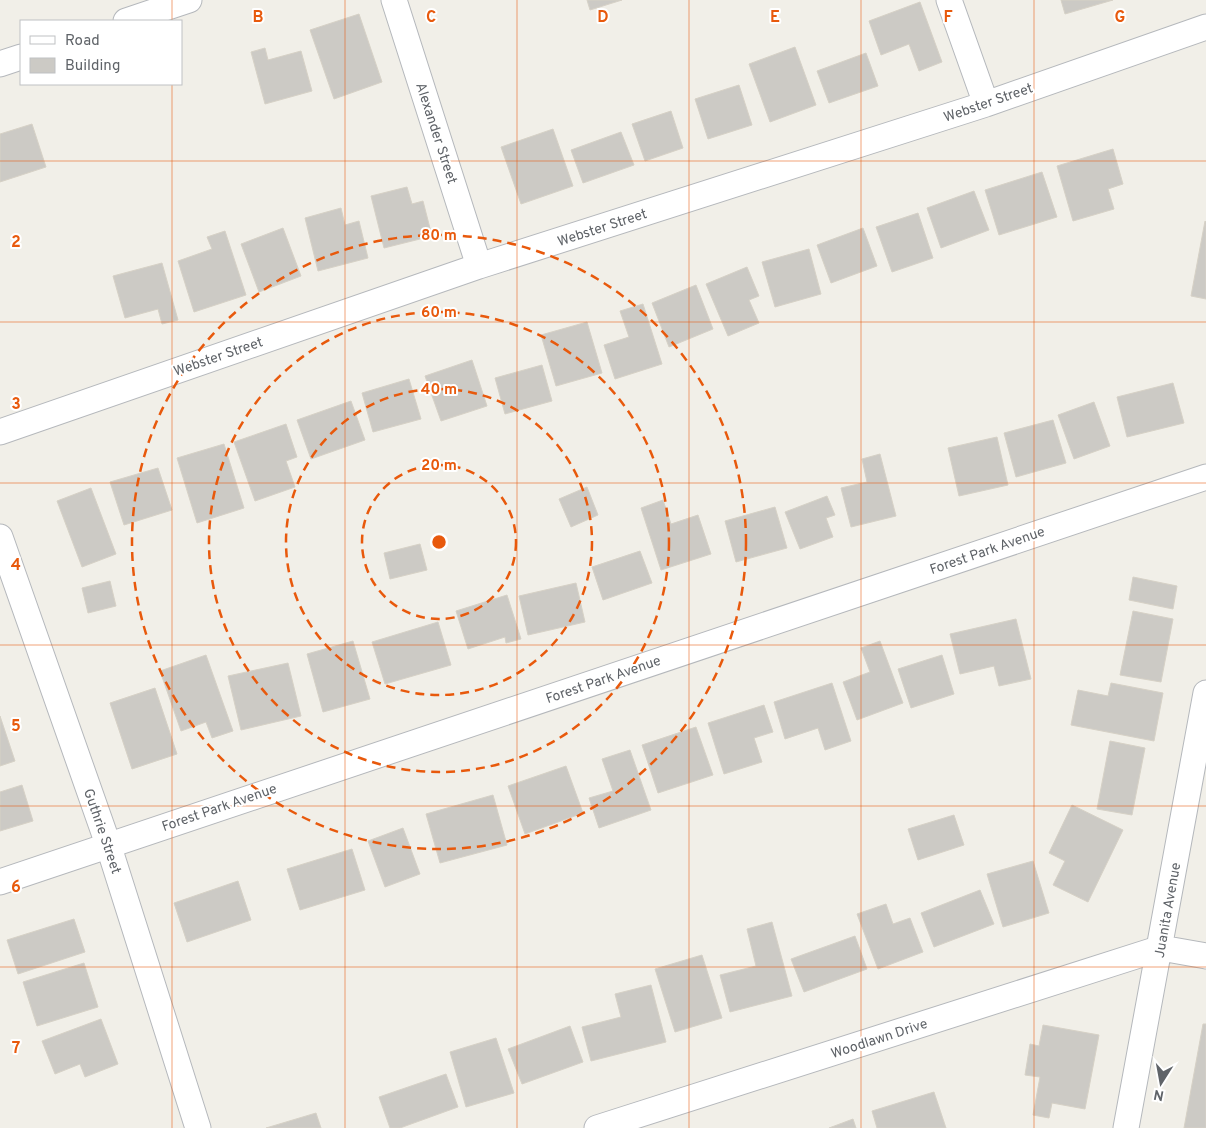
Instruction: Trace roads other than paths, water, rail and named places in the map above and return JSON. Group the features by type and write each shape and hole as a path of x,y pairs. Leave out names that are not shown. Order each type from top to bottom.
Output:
{"street":[{"path":"129,20 189,0"},
{"name":"Alexander Street","path":"394,0 479,266"},
{"path":"949,0 986,104"},
{"name":"Webster Street","path":"0,432 479,266 986,104 1206,27"},
{"path":"0,64 20,57"},
{"name":"Forest Park Avenue","path":"0,882 108,844 1206,477"},
{"name":"Guthrie Street","path":"0,537 108,844 198,1128"},
{"name":"Juanita Avenue","path":"1126,1128 1161,948 1206,692"},
{"path":"1161,948 1206,956"},
{"name":"Woodlawn Drive","path":"597,1128 1161,948"}]}
